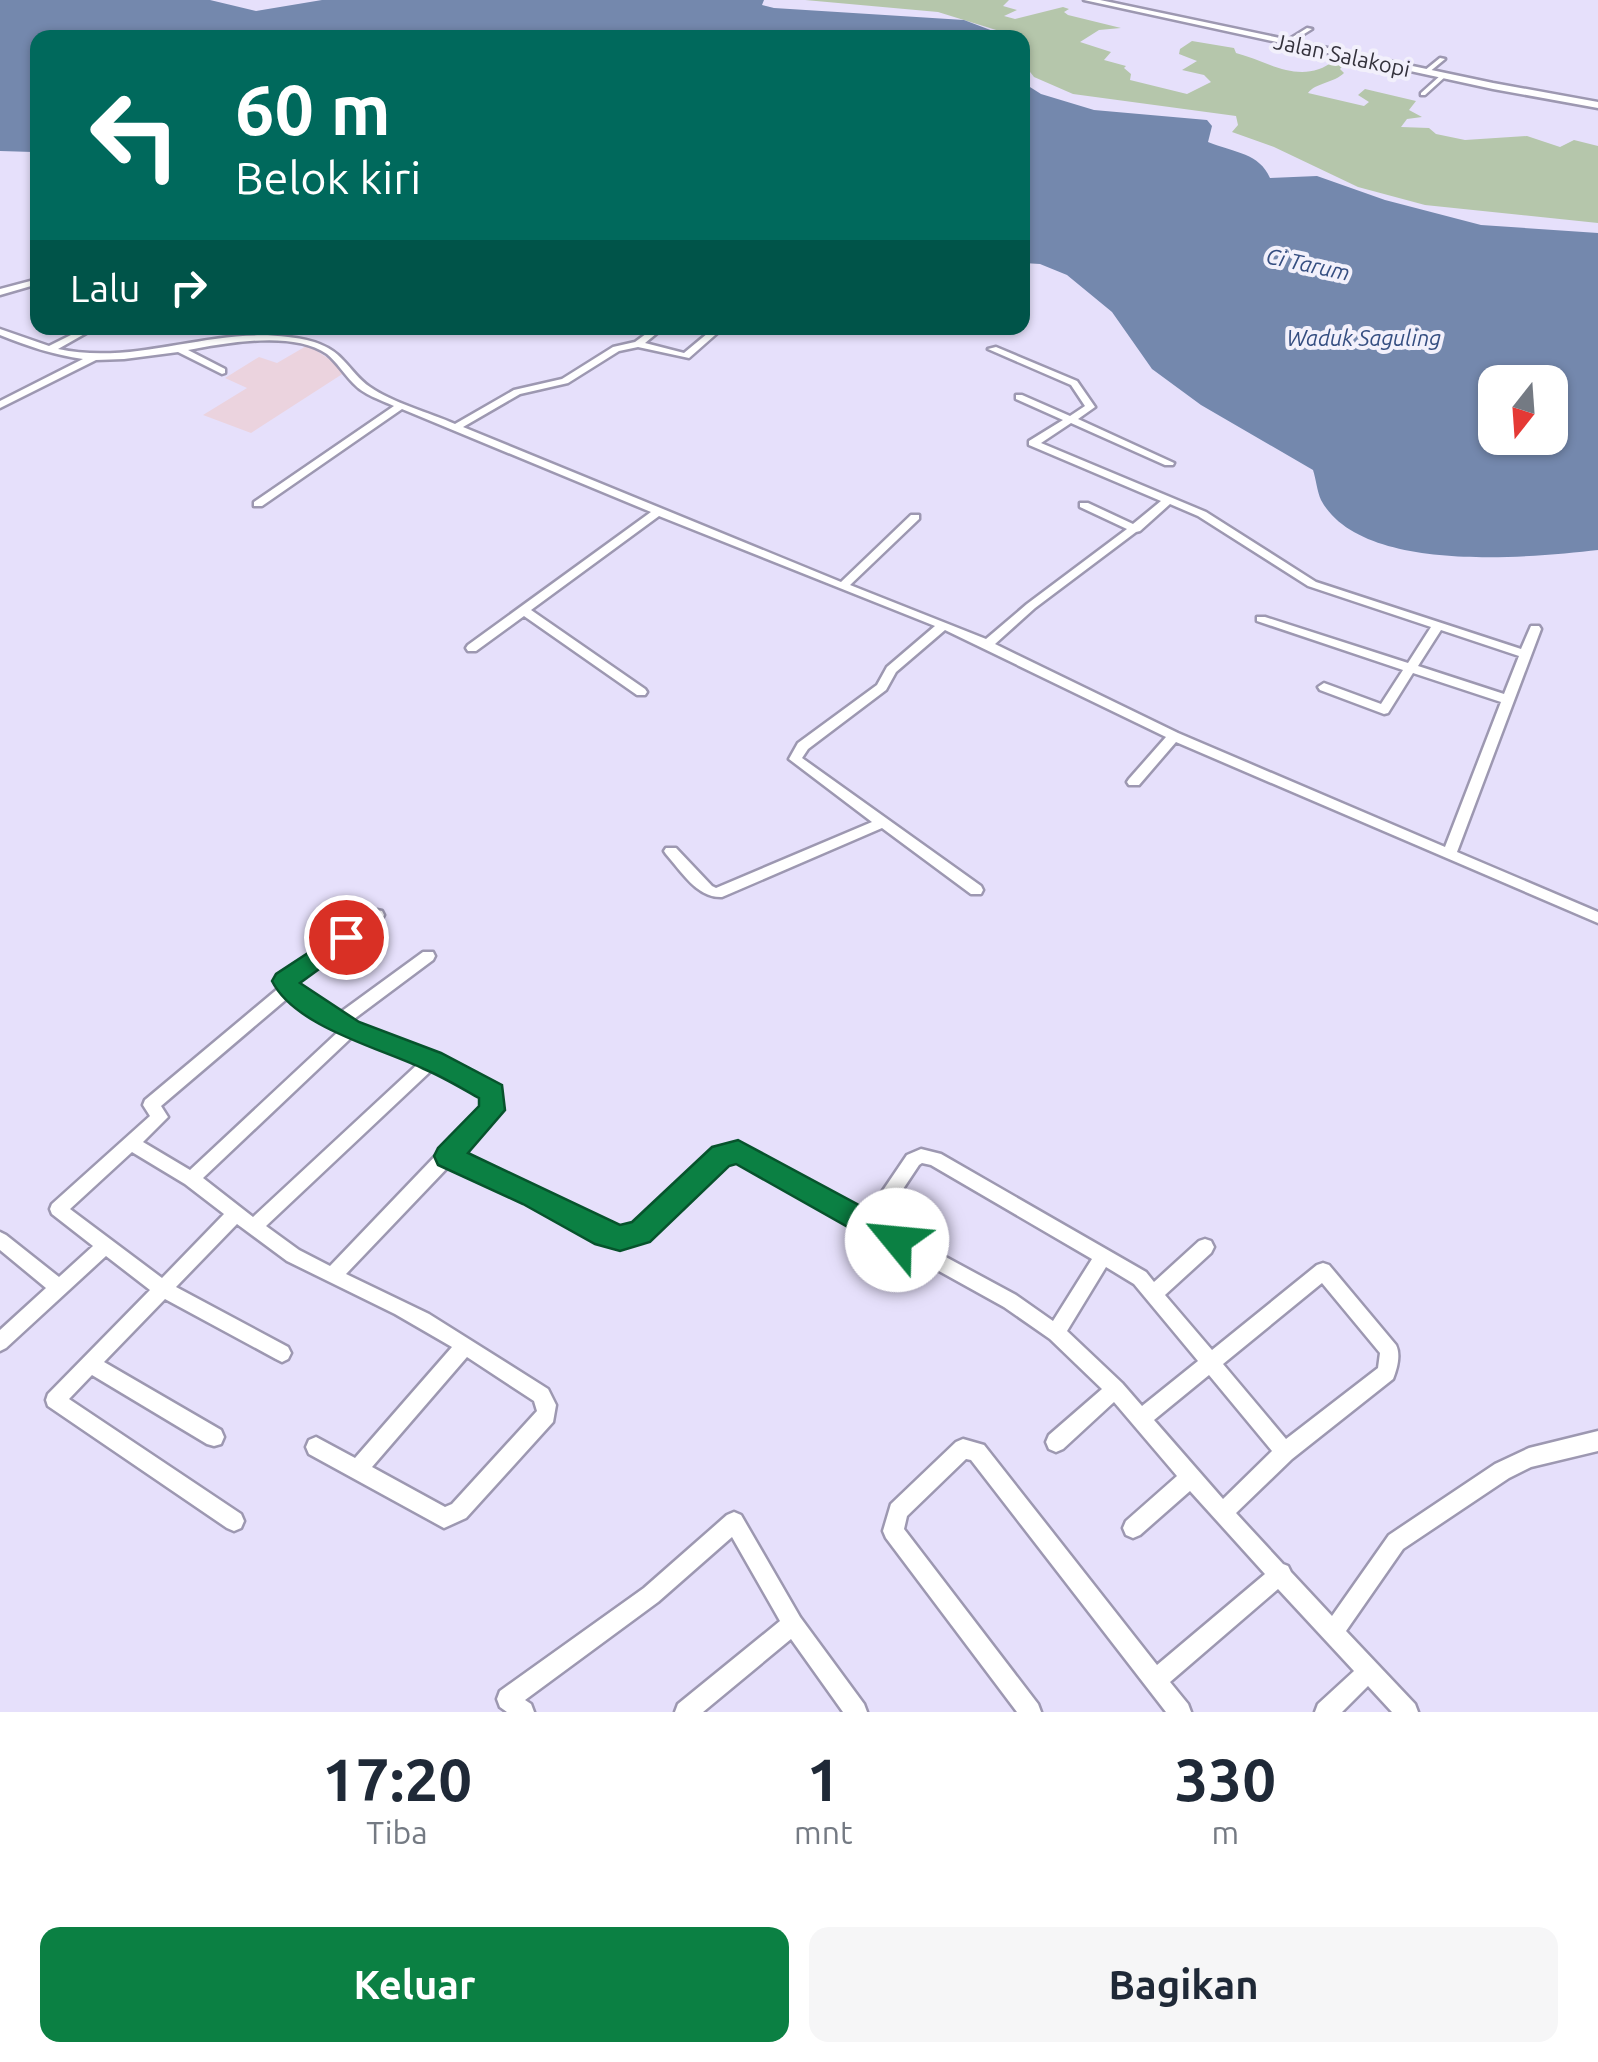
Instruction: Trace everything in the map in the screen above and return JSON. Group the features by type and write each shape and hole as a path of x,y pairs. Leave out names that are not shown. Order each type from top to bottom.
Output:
{"street":[{"name":"Jalan Salakopi","path":"1088,0 1286,44 1598,104"},
{"path":"1286,44 1309,30"},
{"path":"1426,72 1442,59"},
{"path":"1423,94 1444,76"},
{"path":"0,292 30,283"},
{"path":"0,332 50,350 94,357 273,338 332,351 363,388 988,644 1174,736 1598,918"},
{"path":"50,350 78,335"},
{"path":"219,342 230,335"},
{"path":"273,338 279,335"},
{"path":"456,427 516,392 565,382 616,349 638,344 650,335"},
{"path":"638,344 686,356 712,335"},
{"path":"180,349 222,372"},
{"path":"993,349 1074,382 1090,407 1033,442 1202,514 1297,578 1436,628 1525,654"},
{"path":"0,405 94,357"},
{"path":"1020,398 1169,463"},
{"path":"258,504 402,405"},
{"path":"988,644 1031,604 1167,502"},
{"path":"1084,505 1136,529"},
{"path":"472,648 659,511"},
{"path":"843,586 915,517"},
{"path":"525,611 641,692"},
{"path":"1261,618 1508,700"},
{"path":"943,625 891,670 882,687 795,756 797,764 976,890"},
{"path":"1324,687 1384,710 1436,628"},
{"path":"1450,854 1535,630"},
{"path":"1134,782 1174,736"},
{"path":"671,852 708,891 717,893 884,822"},
{"path":"332,1276 492,1110 495,1101 488,1088 432,1060 344,1026 288,989 285,981 377,915"},
{"path":"191,1178 344,1026 428,956"},
{"path":"282,1353 163,1289 58,1209 160,1116 151,1105 288,989"},
{"path":"254,1227 432,1060"},
{"path":"132,1144 191,1178 278,1249 422,1319 541,1395 548,1408 541,1422 448,1517 433,1515 316,1446"},
{"path":"448,1156 613,1237 640,1232 722,1156 732,1152 748,1155 1010,1301 1056,1333 1115,1389 1222,1513 1407,1712"},
{"path":"869,1224 911,1162 918,1156 928,1156 1133,1273 1214,1362 1285,1452"},
{"path":"234,1521 56,1400 236,1213"},
{"path":"1,1244 59,1288"},
{"path":"0,1342 106,1245"},
{"path":"1155,1294 1205,1247"},
{"path":"1056,1333 1104,1256"},
{"path":"1140,1420 1323,1272 1387,1344 1392,1357 1386,1373 1285,1452 1222,1513"},
{"path":"357,1470 464,1346"},
{"path":"90,1364 214,1437"},
{"path":"1056,1442 1115,1389"},
{"path":"1334,1630 1396,1542 1502,1471 1529,1458 1598,1441"},
{"path":"1030,1712 893,1531 898,1512 963,1449 977,1452 1180,1712"},
{"path":"1133,1528 1192,1476"},
{"path":"523,1712 508,1699 651,1595 734,1522 793,1624 856,1712"},
{"path":"1156,1681 1281,1573"},
{"path":"686,1712 793,1624"},
{"path":"1326,1712 1369,1670"}],"shaded area":[{"path":"308,345 347,371 251,433 203,415 247,388 225,378 259,357 277,363"}],"green space":[{"path":"805,0 1009,0 1003,6 1017,10 1004,16 1015,19 1063,7 1069,9 1064,12 1068,15 1121,28 1099,30 1080,42 1111,52 1104,60 1126,66 1130,80 1187,94 1211,82 1204,75 1182,70 1197,61 1179,54 1192,41 1234,48 1236,53 1297,72 1322,68 1335,60 1332,56 1348,60 1340,69 1344,73 1308,93 1364,106 1369,102 1358,95 1365,89 1416,101 1409,110 1422,117 1407,119 1401,127 1429,128 1436,134 1465,140 1527,136 1560,147 1574,140 1598,146 1598,223 1425,205 1358,187 1274,147 1232,132 1238,125 1236,116 1073,94 1030,72 1030,30 996,30 938,12"}],"water":[{"path":"0,0 210,0 256,11 322,0 764,0 762,5 774,8 964,20 990,30 30,30 30,152 0,151"},
{"name":"Waduk Saguling","path":"1030,87 1094,110 1207,120 1212,126 1208,142 1260,163 1270,178 1317,176 1385,200 1481,225 1598,233 1598,550 1530,556 1448,556 1371,540 1341,524 1321,500 1313,470 1201,405 1152,369 1112,312 1067,275 1030,263"}],"route":[{"path":"346,937 285,981 288,989 350,1030 432,1060 492,1092 492,1110 448,1156 605,1235 620,1238 640,1232 722,1156 738,1152 897,1240"}],"water label":[{"name":"Ci Tarum","path":"1308,264"}]}
